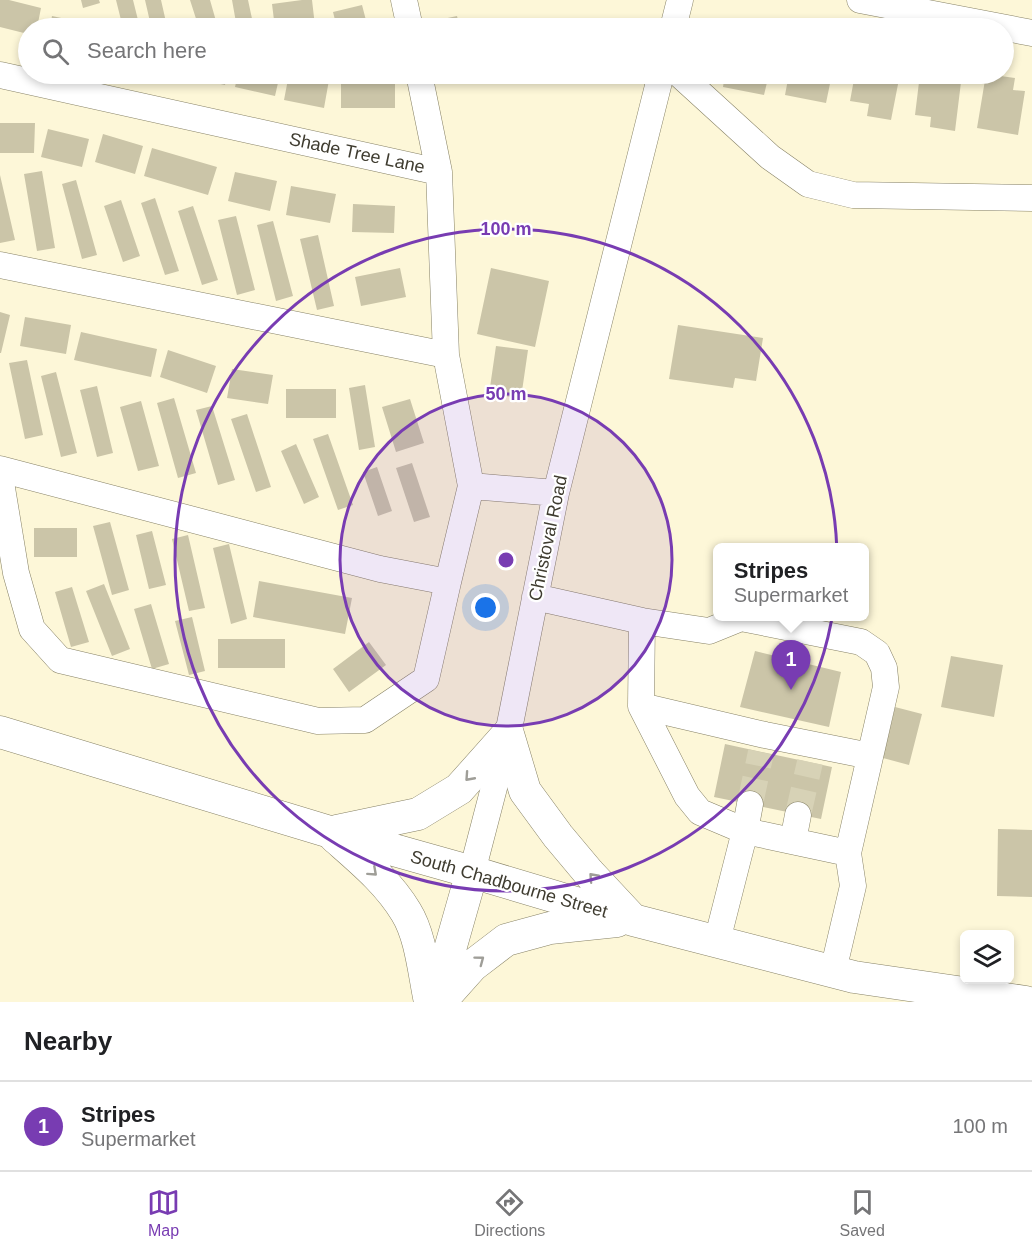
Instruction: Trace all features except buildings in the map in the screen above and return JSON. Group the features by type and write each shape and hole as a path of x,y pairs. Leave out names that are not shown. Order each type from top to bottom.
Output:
{"main road":[{"name":"South Chadbourne Street","path":"0,732 330,832 633,920 854,977 1026,1002"},
{"path":"330,832 418,814 459,789 508,734"},
{"path":"508,734 525,791 558,836 633,920"},
{"path":"330,832 381,879 407,912 416,936 432,1002"},
{"name":"Christoval Road","path":"432,1002 472,872"},
{"path":"440,1002 472,966 506,940 550,928 633,920"}],"street":[{"path":"404,0 408,18"},
{"path":"676,18 680,0"},
{"path":"860,0 954,18"},
{"path":"1014,30 1032,33"},
{"name":"Shade Tree Lane","path":"0,75 18,79"},
{"name":"Shade Tree Lane","path":"0,476 16,573 32,629 60,660 318,721 365,720 426,679 471,486 446,355 439,172 41,84"},
{"path":"421,84 439,172"},
{"name":"Christoval Road","path":"472,872 508,734 556,493 658,84"},
{"path":"690,84 770,158 808,184 853,195 1032,198"},
{"path":"0,265 446,355"},
{"path":"0,469 380,569 448,582"},
{"path":"471,486 556,493"},
{"path":"535,597 642,621 709,630 733,621"},
{"path":"642,621 641,706 687,796 700,812 745,831 848,852"},
{"path":"756,621 861,642 877,653 884,668 886,687 848,852 853,886 833,971"},
{"path":"641,706 763,743 812,754 870,756"},
{"path":"717,941 750,804"},
{"path":"793,841 798,815"}],"tunnel":[{"path":"750,804 761,752"},
{"path":"798,815 810,762"}],"place":[{"name":"Stripes","path":"791,690"}]}
